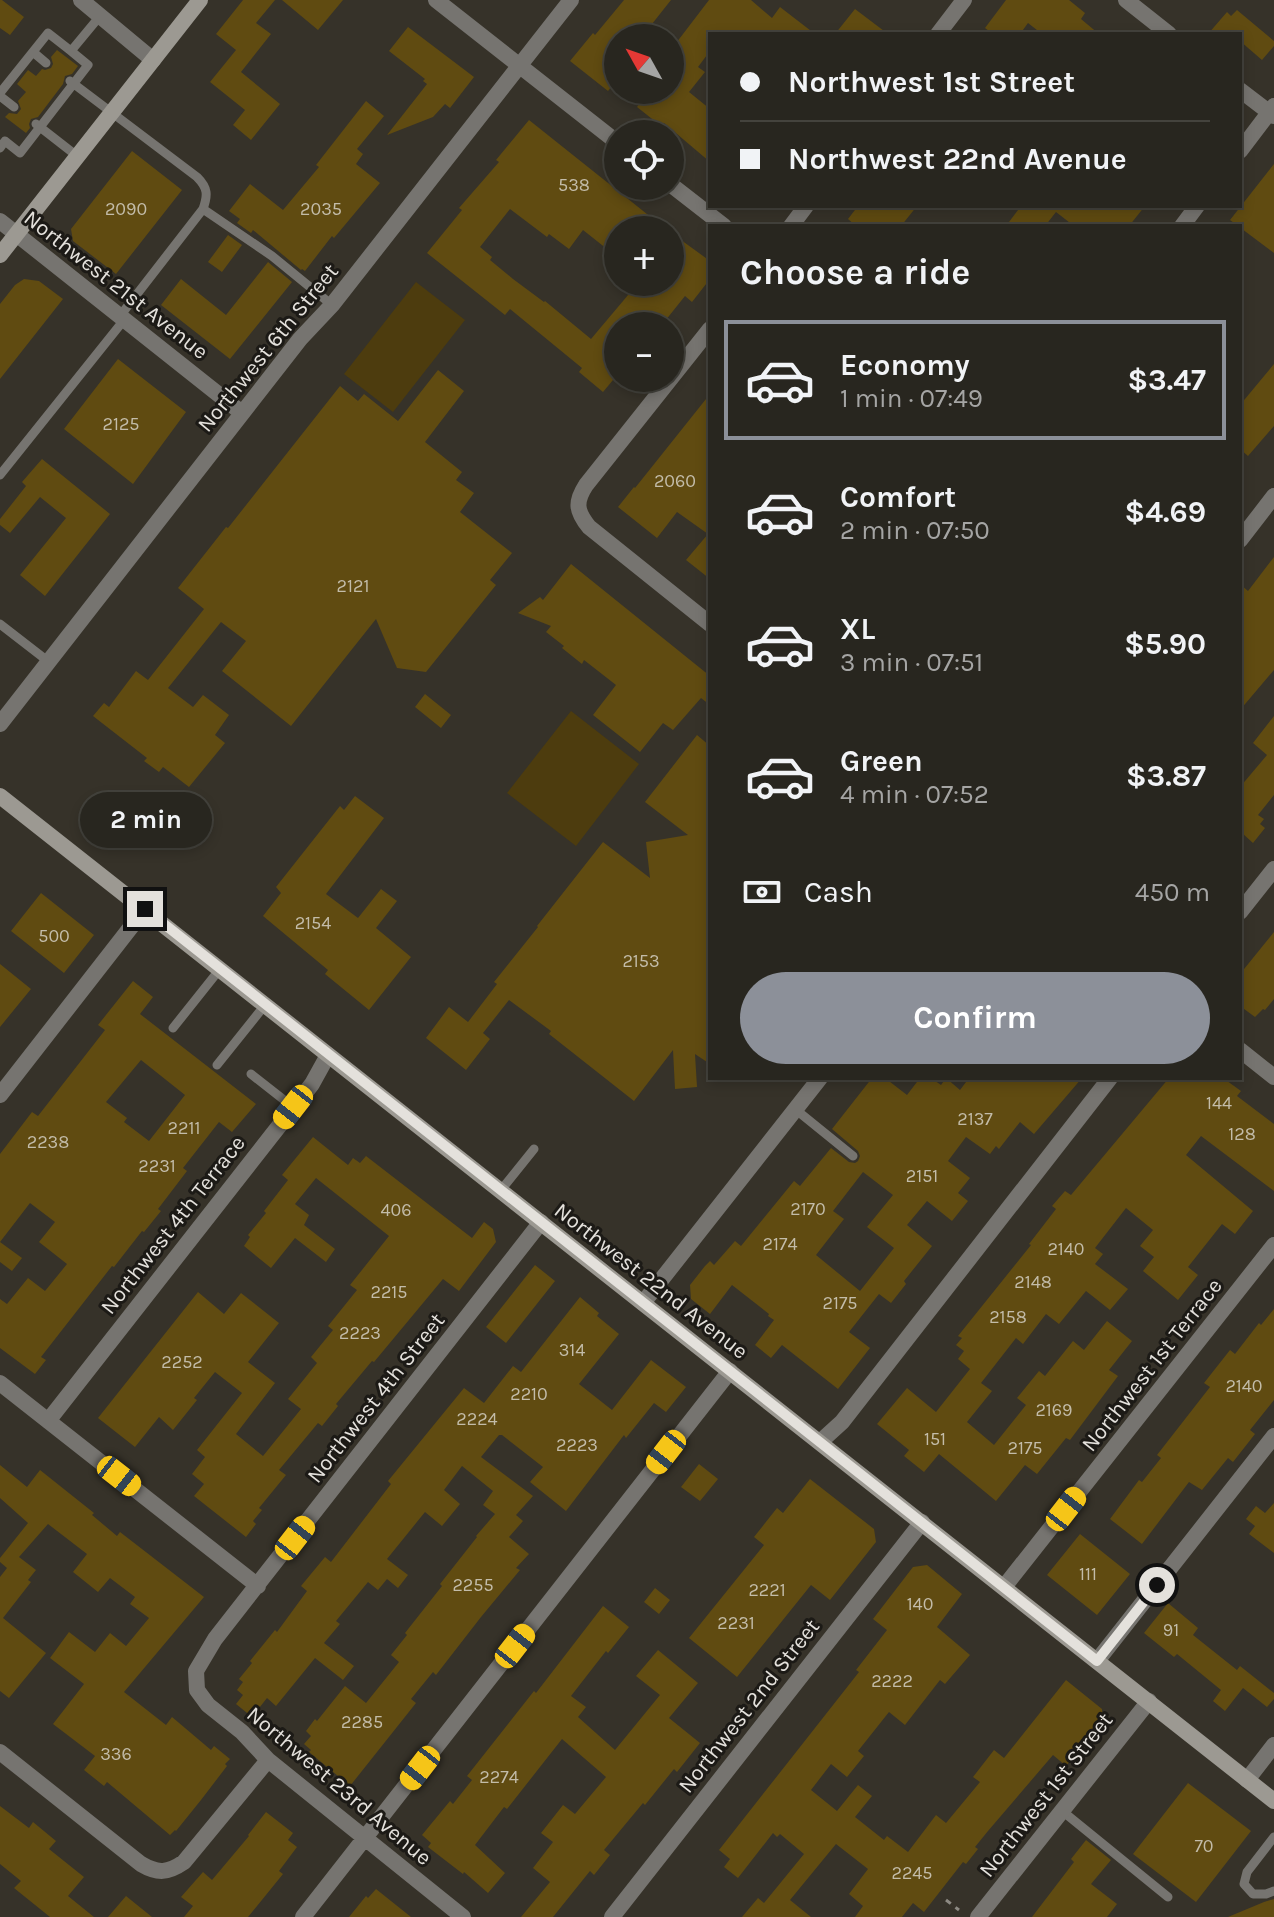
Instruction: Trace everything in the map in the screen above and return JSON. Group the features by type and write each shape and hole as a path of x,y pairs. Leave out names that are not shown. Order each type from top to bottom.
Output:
{"main road":[{"path":"0,255 200,0"},
{"name":"Northwest 22nd Avenue","path":"0,796 1274,1801"}],"street":[{"path":"81,0 153,60"},
{"path":"436,0 604,132"},
{"name":"Northwest 6th Street","path":"0,724 300,339 332,305 571,0"},
{"path":"940,32 964,0"},
{"path":"1126,0 1166,32"},
{"path":"1242,91 1272,112 1242,149"},
{"path":"684,195 721,224"},
{"name":"Northwest 21st Avenue","path":"0,221 242,413"},
{"path":"708,332 586,485 578,506 580,517 589,527 708,622"},
{"path":"1242,537 1274,496"},
{"path":"1242,909 1274,869"},
{"path":"0,1095 145,909"},
{"path":"1242,1052 1274,1077"},
{"name":"Northwest 4th Terrace","path":"48,1421 293,1107 319,1073 328,1055"},
{"path":"643,1303 818,1080"},
{"path":"820,1442 842,1422 1108,1080"},
{"name":"Northwest 4th Street","path":"195,1681 196,1671 215,1639 541,1222"},
{"name":"Northwest 1st Terrace","path":"1004,1587 1274,1245"},
{"path":"303,1917 730,1371"},
{"path":"0,1383 258,1586"},
{"path":"1097,1661 1274,1436"},
{"name":"Northwest 2nd Street","path":"612,1917 922,1522"},
{"name":"Northwest 23rd Avenue","path":"195,1681 197,1690 208,1705 242,1732 268,1760 463,1917"},
{"name":"Northwest 1st Street","path":"978,1917 1149,1701"},
{"path":"1247,1780 1274,1745"},
{"path":"0,1752 141,1864 159,1872 184,1862 268,1760"}],"lane":[{"path":"71,51 100,16"},
{"path":"2,142 20,153 88,65 48,33 0,95 14,107"},
{"path":"33,52 46,63"},
{"path":"0,475 203,209 208,195 197,177 72,83"},
{"path":"38,126 77,156"},
{"path":"203,209 272,256 332,305"},
{"path":"0,624 49,662"},
{"path":"173,1028 220,969"},
{"path":"217,1065 265,1005"},
{"path":"251,1074 293,1107"},
{"path":"795,1109 853,1156"},
{"path":"501,1190 534,1149"},
{"path":"1061,1810 1168,1897"},
{"path":"1274,1837 1247,1872 1244,1884 1253,1894 1274,1891"}],"path":[{"path":"946,1900 959,1910"}],"shaded area":[{"path":"416,282 465,320 393,412 344,374"},
{"path":"571,711 639,764 576,846 507,793"}],"building":[{"path":"0,0 24,17 10,35 0,28"},
{"path":"243,0 275,0 256,23 271,34 241,72 280,104 251,140 233,125 245,110 210,82 236,50 216,34"},
{"path":"282,0 343,0 318,30"},
{"path":"624,0 671,0 652,24 604,24"},
{"path":"709,0 751,0 772,18 780,7 812,32 708,32 708,54 698,67 705,72 689,92 708,107 708,160 684,140 684,120 653,120 637,107 639,104 684,104 684,33"},
{"path":"1006,0 1069,0 1085,13 1081,19 1097,32 1039,32 1028,23 1021,32 990,32 985,28"},
{"path":"855,9 885,32 837,32"},
{"path":"1237,10 1274,41 1274,46 1262,60 1242,43 1242,32 1210,32 1227,12 1231,16"},
{"path":"604,24 604,88 570,61 593,33 595,35"},
{"path":"408,27 474,77 450,108 445,104 433,117 387,135 427,84 423,81 425,79 389,51"},
{"path":"57,50 78,66 72,74 65,76 63,84 38,117 31,119 26,133 5,117 9,113 17,114 21,109 18,101 26,92 17,84 28,70 36,76 42,69 51,68 51,57"},
{"path":"366,101 384,116 357,149 363,154 356,164 380,183 305,271 301,270 253,230 251,233 237,223 240,219 229,211 250,184 283,210 319,167 316,165"},
{"path":"529,120 604,180 604,200 629,200 649,216 604,216 604,247 583,230 569,249 549,234 547,237 510,209 480,247 492,257 490,260 591,339 604,324 603,392 579,372 582,368 510,309 505,315 427,253 462,210 459,208 499,162 496,160"},
{"path":"132,151 182,190 116,274 73,241 71,229"},
{"path":"1274,164 1274,253 1242,229 1242,224 1230,220"},
{"path":"856,208 915,208 903,224 854,224 848,219"},
{"path":"1020,208 1143,208 1131,224 1071,224 1056,212 1047,224 1008,224"},
{"path":"228,235 242,245 222,272 208,262"},
{"path":"684,242 708,260 708,282 692,302 685,296 672,312 614,312 627,296 684,296"},
{"path":"268,262 292,282 230,359 161,305 181,279 226,315"},
{"path":"24,279 39,281 63,299 0,379 0,304"},
{"path":"118,359 186,412 133,484 64,429"},
{"path":"1274,364 1274,426 1248,456 1242,451 1242,403"},
{"path":"438,370 464,391 425,442 462,472 456,480 474,493 460,512 512,553 490,580 496,585 426,672 397,668 376,619 291,726 222,671 246,641 221,622 168,688 193,707 203,695 229,715 215,735 225,743 189,787 163,767 159,772 144,761 147,758 93,716 104,703 109,707 136,671 148,680 204,609 178,588 340,386 358,401 364,394 398,421"},
{"path":"708,397 708,534 677,512 657,538 618,507"},
{"path":"42,459 110,514 45,596 20,575 66,518 40,497 10,533 0,525 0,519 26,486 22,482"},
{"path":"708,534 708,577 686,560"},
{"path":"1274,557 1274,670 1242,708 1242,586 1248,591"},
{"path":"571,564 708,674 708,703 701,698 673,730 663,723 640,752 593,715 616,685 584,660 582,664 562,648 564,646 546,632 551,626 518,613 540,597 543,600"},
{"path":"425,694 451,715 441,728 415,707"},
{"path":"1274,716 1274,795 1258,815 1264,819 1260,824 1265,828 1253,843 1242,833 1242,785 1267,755 1253,743"},
{"path":"697,735 708,744 708,1063 695,1054 697,1087 675,1089 673,1050 634,1101 509,1000 483,1033 490,1039 466,1070 426,1038 449,1007 468,1022 497,984 494,982 603,842 650,878 646,842 688,835 645,802"},
{"path":"355,796 384,818 326,894 358,918 381,889 397,901 376,928 411,957 369,1010 325,974 328,970 263,916 281,893 276,887 340,806 344,810"},
{"path":"41,893 94,935 64,973 11,931"},
{"path":"1274,932 1274,999 1255,1017 1242,1007 1242,972"},
{"path":"0,964 31,989 0,1027"},
{"path":"133,981 153,997 140,1014 256,1104 232,1132 219,1122 183,1168 187,1171 158,1209 161,1211 112,1266 41,1357 46,1360 35,1374 0,1348 0,1299 7,1304 28,1278 45,1291 67,1264 39,1242 55,1222 30,1203 0,1242 0,1154 32,1112 38,1116 105,1030 98,1025","holes":["141,1060 185,1095 149,1141 124,1122 127,1118 106,1102"]},
{"path":"870,1080 888,1080 907,1095 918,1080 934,1080 941,1085 948,1080 960,1090 968,1080 1080,1080 1034,1134 1020,1122 999,1149 996,1146 990,1154 966,1137 948,1161 970,1178 958,1193 968,1201 952,1221 927,1201 907,1225 932,1246 891,1303 879,1294 849,1332 870,1348 838,1389 782,1345 771,1358 755,1345 774,1320 732,1285 710,1314 691,1299 690,1285 710,1261 714,1265 735,1241 741,1246 794,1181 800,1186 831,1148 855,1163 860,1156 832,1129","holes":["863,1172 893,1195 867,1227 894,1248 860,1291 816,1255 844,1219 833,1211"]},
{"path":"1167,1080 1226,1080 1241,1091 1237,1096 1274,1124 1274,1191 1201,1136 1186,1155 1253,1211 1235,1234 1222,1224 1188,1267 1198,1275 1178,1300 1143,1271 1154,1257 1140,1246 1153,1230 1126,1208 1095,1248 1103,1254 1095,1264 1128,1289 1110,1310 1086,1291 1059,1324 1046,1314 1023,1344 1016,1338 981,1383 992,1391 967,1422 994,1445 1026,1405 1017,1398 1039,1371 1045,1376 1073,1341 1084,1350 1107,1321 1132,1341 1109,1370 1118,1376 1070,1440 1066,1438 1037,1474 1025,1465 996,1501 939,1454 924,1472 904,1456 909,1450 877,1424 907,1388 936,1412 970,1369 958,1359 964,1351 956,1345 962,1338 958,1336 1031,1245 1056,1209 1052,1206 1065,1191 1071,1195"},
{"path":"313,1137 348,1165 353,1158 360,1163 366,1156 472,1238 484,1222 493,1229 496,1242 459,1291 443,1279 336,1404 338,1406 322,1426 318,1423 279,1470 286,1475 259,1508 262,1510 253,1521 256,1524 246,1537 194,1496 204,1484 192,1474 205,1457 197,1450 242,1393 215,1372 173,1430 159,1417 135,1447 98,1418 198,1292 224,1314 241,1293 279,1323 248,1362 275,1383 236,1434 263,1456 301,1409 288,1399 317,1363 311,1357 333,1330 328,1326 357,1290 350,1285 389,1236 316,1178 295,1204 309,1215 304,1225 335,1249 326,1262 295,1238 271,1268 244,1246 250,1237 248,1235 266,1213 264,1211 288,1180 282,1175"},
{"path":"0,1242 22,1258 12,1271 0,1262"},
{"path":"535,1265 555,1281 506,1343 486,1327"},
{"path":"580,1297 619,1334 579,1384 612,1410 651,1360 686,1387 666,1412 654,1403 626,1438 624,1435 566,1511 530,1482 543,1467 499,1435 481,1457 533,1496 516,1515 523,1521 509,1537 529,1554 516,1568 520,1570 436,1675 433,1672 411,1699 416,1703 350,1786 309,1752 311,1750 304,1744 311,1736 306,1731 345,1686 366,1703 399,1662 391,1655 407,1635 405,1633 495,1514 483,1505 493,1491 462,1466 444,1490 460,1504 442,1526 425,1512 387,1559 408,1575 398,1588 387,1579 378,1590 368,1582 336,1621 340,1624 324,1643 354,1666 343,1680 315,1658 276,1706 267,1698 252,1717 236,1704 243,1695 237,1690 243,1682 239,1679 307,1591 301,1586 325,1557 331,1562 391,1484 388,1481 464,1388 484,1403 513,1366 521,1372"},
{"path":"1274,1309 1274,1400 1250,1430 1255,1434 1233,1462 1228,1458 1202,1490 1189,1482 1142,1544 1110,1519 1139,1480 1142,1482 1161,1458 1157,1455 1210,1387 1204,1383 1230,1350 1235,1354"},
{"path":"699,1464 718,1479 700,1501 681,1487"},
{"path":"0,1465 27,1487 40,1470 94,1513 92,1515 117,1536 120,1532 204,1597 124,1692 166,1725 172,1717 211,1750 214,1746 230,1759 201,1800 170,1835 107,1782 104,1786 84,1770 95,1756 53,1724 84,1684 50,1658 69,1632 95,1652 110,1633 126,1646 149,1618 130,1604 135,1597 110,1578 98,1592 73,1572 87,1554 48,1524 19,1557 36,1570 28,1580 31,1582 3,1618 46,1653 9,1698 0,1691 0,1577 7,1568 0,1558 28,1523 0,1498"},
{"path":"810,1479 874,1529 876,1542 830,1600 811,1585 737,1677 689,1638 764,1545 754,1537 777,1508 783,1513"},
{"path":"1274,1503 1274,1553 1249,1534 1255,1526 1246,1519 1256,1506 1265,1513"},
{"path":"1080,1534 1130,1574 1097,1615 1047,1575"},
{"path":"927,1565 962,1594 937,1627 970,1655 945,1684 940,1680 905,1725 889,1712 858,1751 864,1756 847,1777 831,1764 811,1790 837,1811 858,1785 872,1796 855,1817 884,1840 887,1836 908,1852 936,1815 946,1823 980,1782 973,1777 994,1750 1004,1758 1066,1680 1102,1709 1103,1721 1066,1766 1053,1755 924,1912 913,1903 902,1917 855,1917 863,1906 849,1894 868,1869 836,1844 790,1900 811,1917 742,1917 758,1898 764,1903 804,1854 780,1834 777,1837 773,1833 738,1878 724,1867 730,1859 719,1850 859,1672 856,1670 887,1630 873,1619 913,1567"},
{"path":"655,1588 670,1600 659,1614 644,1602"},
{"path":"1168,1603 1198,1628 1193,1635 1237,1670 1240,1666 1274,1693 1274,1699 1267,1707 1243,1688 1225,1711 1213,1701 1221,1690 1177,1654 1174,1657 1144,1633"},
{"path":"603,1606 629,1627 571,1696 586,1707 578,1717 615,1750 660,1695 636,1676 658,1650 698,1683 669,1718 700,1743 677,1772 674,1769 645,1805 643,1803 604,1850 610,1855 594,1875 590,1871 553,1917 521,1917 550,1882 533,1868 553,1842 541,1833 563,1805 575,1814 606,1777 562,1739 475,1845 505,1873 488,1893 428,1847 431,1843 422,1835 472,1780 467,1776"},
{"path":"1188,1783 1251,1831 1196,1902 1133,1854"},
{"path":"0,1806 29,1828 33,1822 56,1841 49,1849 84,1877 68,1896 94,1917 50,1917 14,1888 21,1881 0,1864"},
{"path":"266,1812 293,1833 288,1840 297,1847 279,1871 283,1874 248,1917 184,1917 193,1906 181,1897 203,1872 212,1880"},
{"path":"1086,1840 1111,1860 1091,1884 1117,1904 1107,1917 1032,1917 1074,1862 1071,1859"},
{"path":"376,1889 411,1917 349,1917"},
{"path":"126,1896 152,1917 108,1917"},
{"path":"1274,1899 1274,1917 1228,1917 1264,1902"}],"route":[{"path":"145,909 1097,1661 1157,1585"}]}
